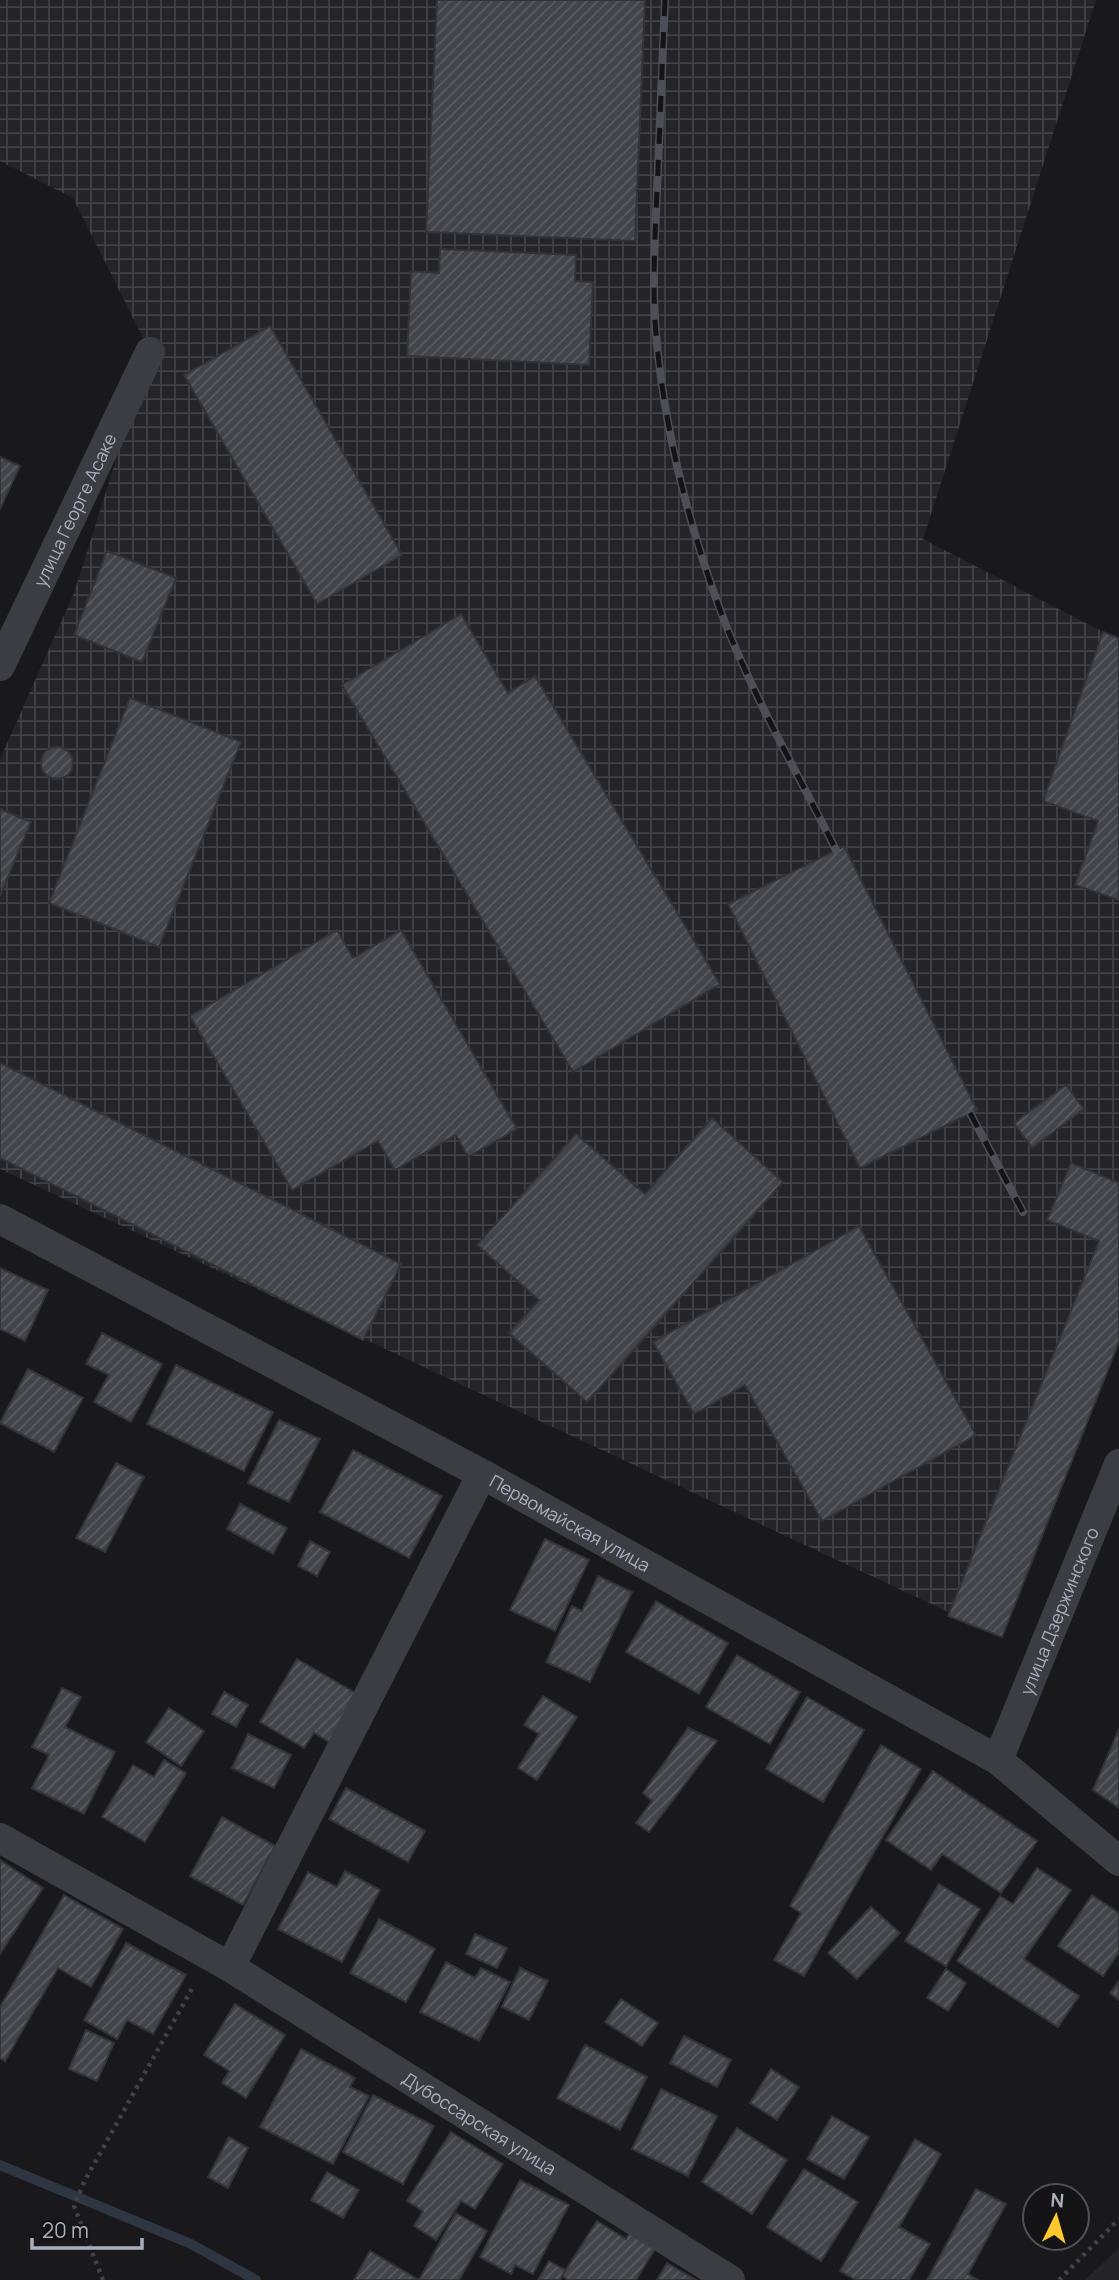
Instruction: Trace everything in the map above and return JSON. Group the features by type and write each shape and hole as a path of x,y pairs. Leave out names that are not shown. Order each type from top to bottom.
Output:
{"street":[{"name":"улица Георге Асаке","path":"0,666 150,352"},
{"name":"Первомайская улица","path":"0,1219 482,1474 998,1760 1119,1861"},
{"name":"улица Дзержинского","path":"998,1760 1119,1464"},
{"path":"220,1961 482,1474"},
{"name":"Дубоссарская улица","path":"0,1838 220,1961 730,2280"}],"path":[{"path":"103,2280 74,2206 84,2182 220,1961"},
{"path":"1059,2280 1119,2219"}],"shaded area":[{"path":"0,0 1096,0 923,539 1119,640 1119,1342 1002,1637 0,1169 0,759 74,593 150,352 73,198 0,161"},
{"path":"1119,2248 1119,2280 1085,2280"}],"building":[{"path":"437,0 645,0 635,241 426,232"},
{"path":"440,249 576,255 575,281 593,282 589,365 407,356 411,271 439,273"},
{"path":"270,326 402,555 317,604 184,375"},
{"path":"0,457 20,466 0,509"},
{"path":"107,551 176,578 142,662 74,635"},
{"path":"461,614 508,693 535,676 720,984 573,1072 342,685"},
{"path":"1103,632 1119,638 1119,900 1075,885 1098,821 1043,801"},
{"path":"130,698 241,742 159,947 49,903"},
{"path":"57,747 68,752 73,763 68,774 57,779 46,774 41,763 46,752"},
{"path":"0,809 31,822 0,896"},
{"path":"844,846 977,1110 860,1168 728,904"},
{"path":"337,930 353,958 401,930 517,1129 468,1157 456,1135 395,1170 378,1141 292,1190 190,1016"},
{"path":"0,1063 401,1264 363,1340 0,1158"},
{"path":"1066,1085 1084,1109 1032,1148 1014,1123"},
{"path":"712,1118 783,1182 587,1402 509,1333 539,1300 477,1245 576,1134 645,1194"},
{"path":"1071,1163 1119,1183 1119,1342 1002,1637 948,1616 1099,1241 1047,1220"},
{"path":"859,1226 976,1435 822,1521 745,1385 694,1414 653,1342"},
{"path":"0,1268 48,1290 25,1341 0,1329"},
{"path":"102,1333 162,1364 131,1422 94,1402 109,1375 86,1364"},
{"path":"176,1365 273,1412 244,1471 147,1424"},
{"path":"28,1369 83,1398 54,1452 0,1423"},
{"path":"279,1420 320,1439 289,1502 248,1483"},
{"path":"353,1450 442,1496 409,1558 320,1512"},
{"path":"116,1463 144,1477 105,1552 76,1538"},
{"path":"240,1504 287,1528 273,1554 227,1529"},
{"path":"545,1539 589,1560 555,1631 510,1610"},
{"path":"310,1541 330,1552 317,1576 298,1566"},
{"path":"598,1576 632,1592 590,1682 546,1662 572,1606 582,1611"},
{"path":"656,1601 728,1643 699,1694 626,1652"},
{"path":"737,1655 800,1692 770,1744 706,1707"},
{"path":"297,1659 359,1695 331,1743 314,1733 304,1748 260,1722"},
{"path":"62,1688 81,1697 65,1727 115,1752 84,1814 32,1788 49,1755 32,1747"},
{"path":"224,1692 248,1705 236,1727 212,1714"},
{"path":"543,1696 577,1717 537,1780 518,1768 539,1734 524,1725"},
{"path":"807,1697 864,1730 823,1802 766,1769"},
{"path":"169,1708 204,1731 181,1766 146,1742"},
{"path":"688,1728 717,1741 649,1832 636,1823 652,1801 643,1793"},
{"path":"1119,1729 1119,1808 1093,1790"},
{"path":"248,1734 291,1755 274,1788 232,1768"},
{"path":"881,1745 921,1769 804,1976 774,1960 801,1913 790,1906"},
{"path":"164,1760 186,1773 145,1842 102,1817 133,1765 154,1777"},
{"path":"933,1771 1037,1841 1001,1893 942,1854 931,1870 886,1840"},
{"path":"346,1788 425,1831 408,1862 329,1819"},
{"path":"222,1817 275,1846 243,1905 190,1876"},
{"path":"0,1860 43,1888 0,1954"},
{"path":"1037,1868 1071,1890 1024,1959 1079,1996 1058,2027 957,1961 1000,1896 1013,1904"},
{"path":"345,1871 380,1890 342,1962 278,1929 308,1872 337,1887"},
{"path":"939,1884 980,1909 946,1966 905,1941"},
{"path":"64,1895 123,1929 91,1987 58,1968 5,2061 0,2058 0,2007"},
{"path":"1092,1895 1119,1913 1119,1952 1103,1976 1058,1946"},
{"path":"871,1907 900,1933 857,1979 828,1953"},
{"path":"379,1919 435,1949 406,2002 350,1973"},
{"path":"475,1934 507,1948 497,1968 466,1954"},
{"path":"126,1943 186,1975 153,2034 127,2020 117,2039 84,2020"},
{"path":"446,1962 475,1978 481,1968 510,1982 479,2041 420,2012"},
{"path":"520,1968 548,1981 529,2020 502,2007"},
{"path":"946,1969 966,1983 948,2011 927,1998"},
{"path":"1119,1981 1119,2000 1110,1993"},
{"path":"621,1999 658,2023 642,2046 605,2022"},
{"path":"235,2004 285,2035 246,2098 222,2083 229,2071 204,2055"},
{"path":"86,2030 114,2043 97,2081 69,2069"},
{"path":"684,2036 731,2060 717,2087 670,2063"},
{"path":"585,2045 647,2077 620,2130 557,2098"},
{"path":"301,2049 355,2078 350,2087 369,2096 333,2164 260,2127"},
{"path":"771,2069 799,2087 777,2120 750,2103"},
{"path":"661,2089 717,2116 688,2176 632,2149"},
{"path":"373,2095 434,2126 403,2184 343,2152"},
{"path":"832,2116 869,2137 844,2179 807,2159"},
{"path":"737,2128 787,2160 752,2214 702,2182"},
{"path":"451,2132 503,2164 475,2209 461,2201 436,2240 414,2226 423,2211 407,2201"},
{"path":"229,2137 248,2148 228,2188 208,2177"},
{"path":"915,2139 941,2154 899,2227 930,2244 909,2280 856,2280 840,2271"},
{"path":"804,2169 858,2202 821,2261 767,2227"},
{"path":"327,2172 359,2190 343,2218 311,2200"},
{"path":"520,2180 569,2205 533,2274 515,2265 511,2274 480,2257"},
{"path":"976,2189 1006,2204 968,2274 978,2280 927,2280"},
{"path":"456,2213 487,2231 459,2280 419,2280"},
{"path":"597,2221 626,2239 632,2228 658,2244 636,2280 568,2280 562,2276"},
{"path":"370,2251 419,2280 354,2280"},
{"path":"549,2261 565,2270 560,2280 538,2280"},
{"path":"667,2263 696,2280 657,2280"}],"waterway":[{"path":"0,2165 191,2244 256,2280"}],"railway":[{"path":"665,0 654,298 660,369 671,438 697,540 731,638 759,700 836,850"},
{"path":"970,1113 1023,1212"}]}
